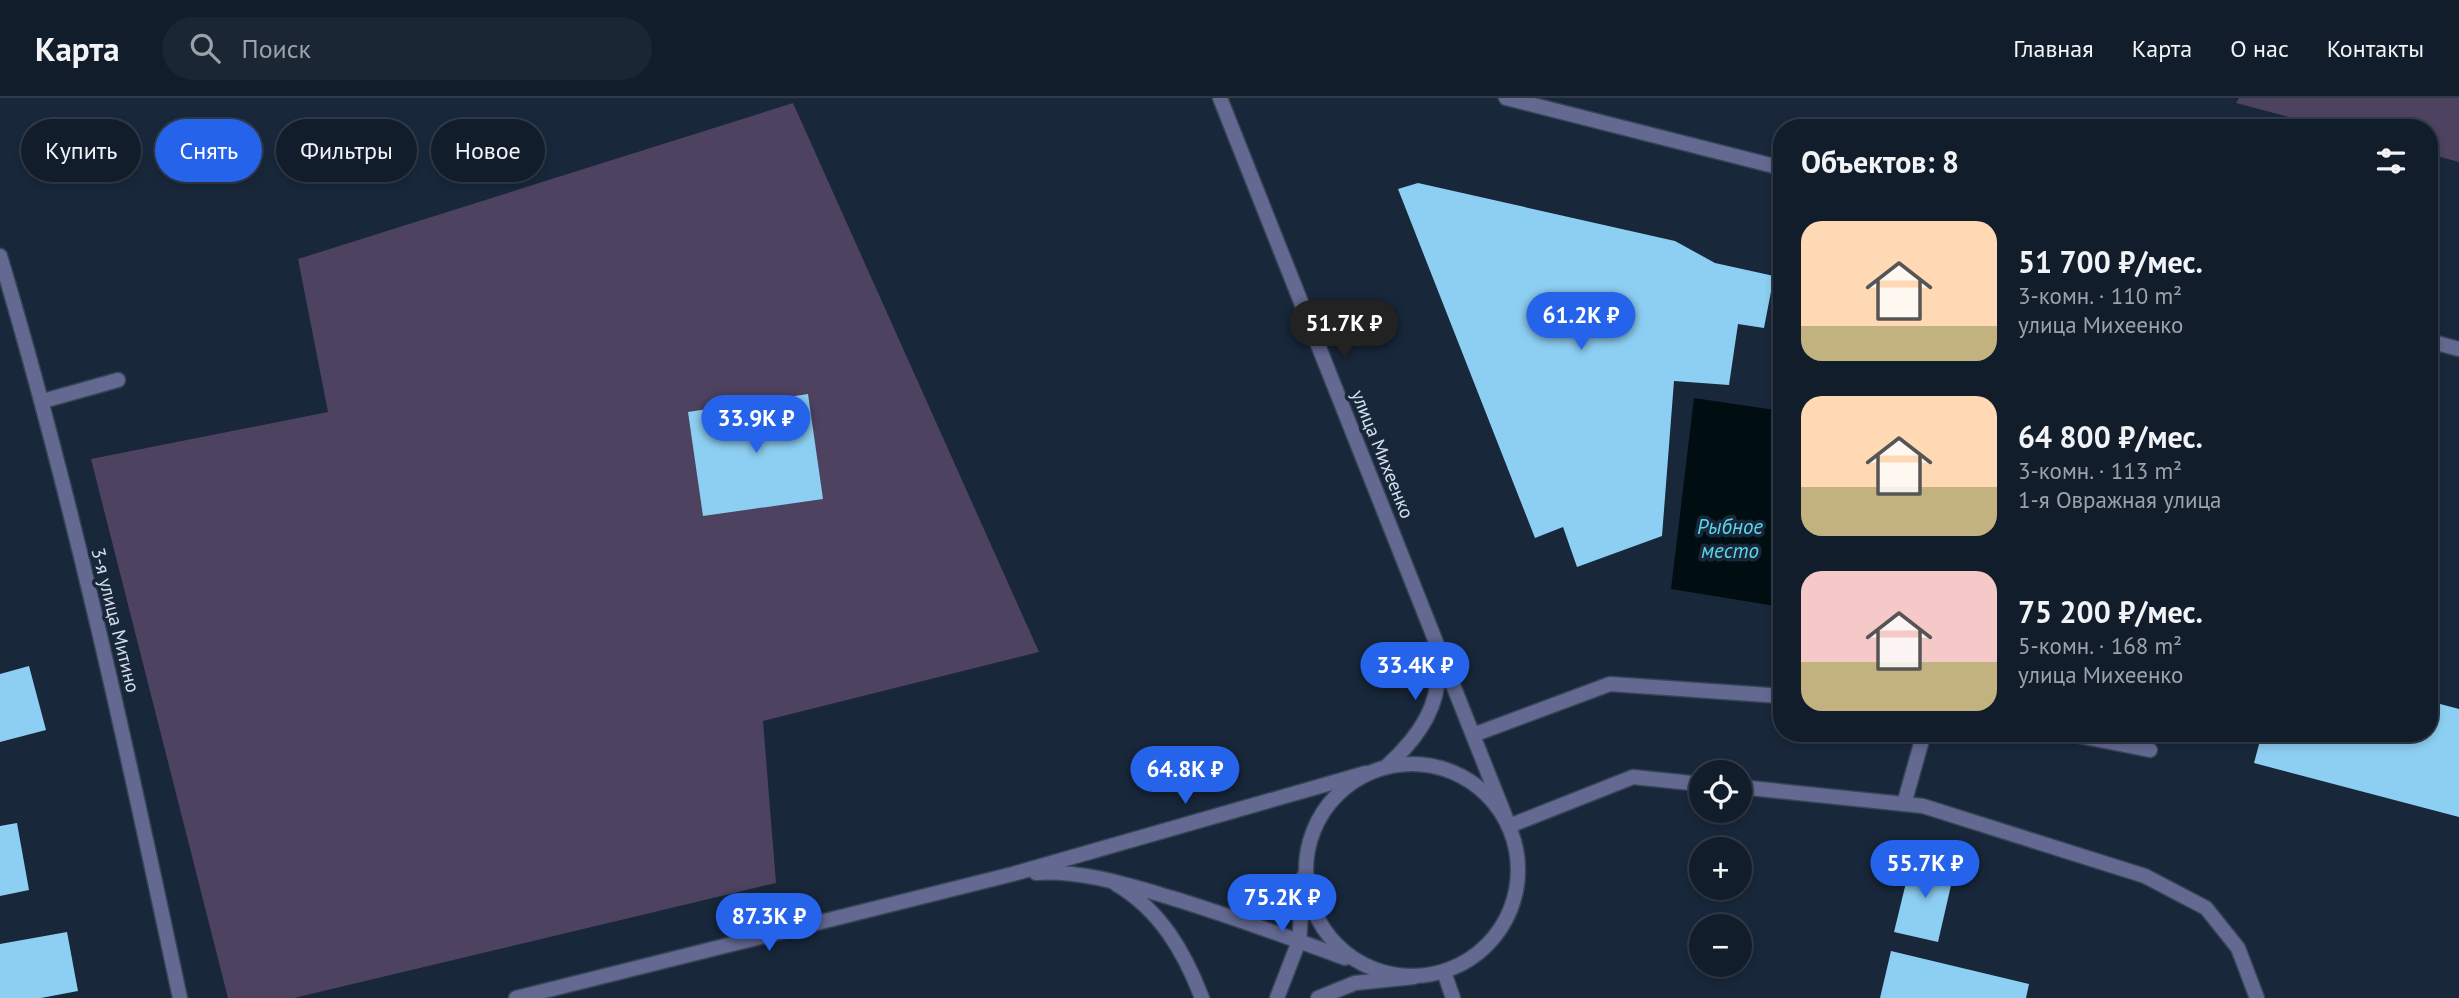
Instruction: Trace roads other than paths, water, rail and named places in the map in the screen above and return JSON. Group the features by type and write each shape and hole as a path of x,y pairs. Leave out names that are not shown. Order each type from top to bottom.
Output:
{"street":[{"name":"улица Михеенко","path":"1220,98 1509,826"},
{"path":"1506,98 1773,166"},
{"name":"3-я улица Митино","path":"0,256 43,401 126,740 180,998"},
{"path":"2438,343 2459,349"},
{"path":"43,401 118,380"},
{"path":"1387,766 1417,734 1435,699 1439,671 1434,635"},
{"path":"1473,735 1610,684 1773,695"},
{"path":"1904,804 1921,742"},
{"path":"2110,742 2150,750"},
{"path":"516,998 1013,874 1387,766 1423,764 1458,774 1488,795 1509,826 1517,854 1518,874 1509,914 1493,939 1471,959 1444,972 1355,983 1318,998"},
{"path":"1277,998 1299,941 1308,844 1320,815 1340,791 1366,773"},
{"path":"1509,826 1633,777 1689,782"},
{"path":"1752,789 1923,806 2145,876 2206,908 2238,948 2257,998"},
{"path":"1013,874 1045,872 1108,880 1242,920 1385,974 1414,977"},
{"path":"1304,876 1312,910 1330,940 1357,962"},
{"path":"1108,880 1133,894 1161,921 1191,971 1202,998"},
{"path":"1444,972 1453,998"}],"water":[{"name":"Рыбное место","path":"1694,398 1773,410 1773,606 1671,589"}]}
